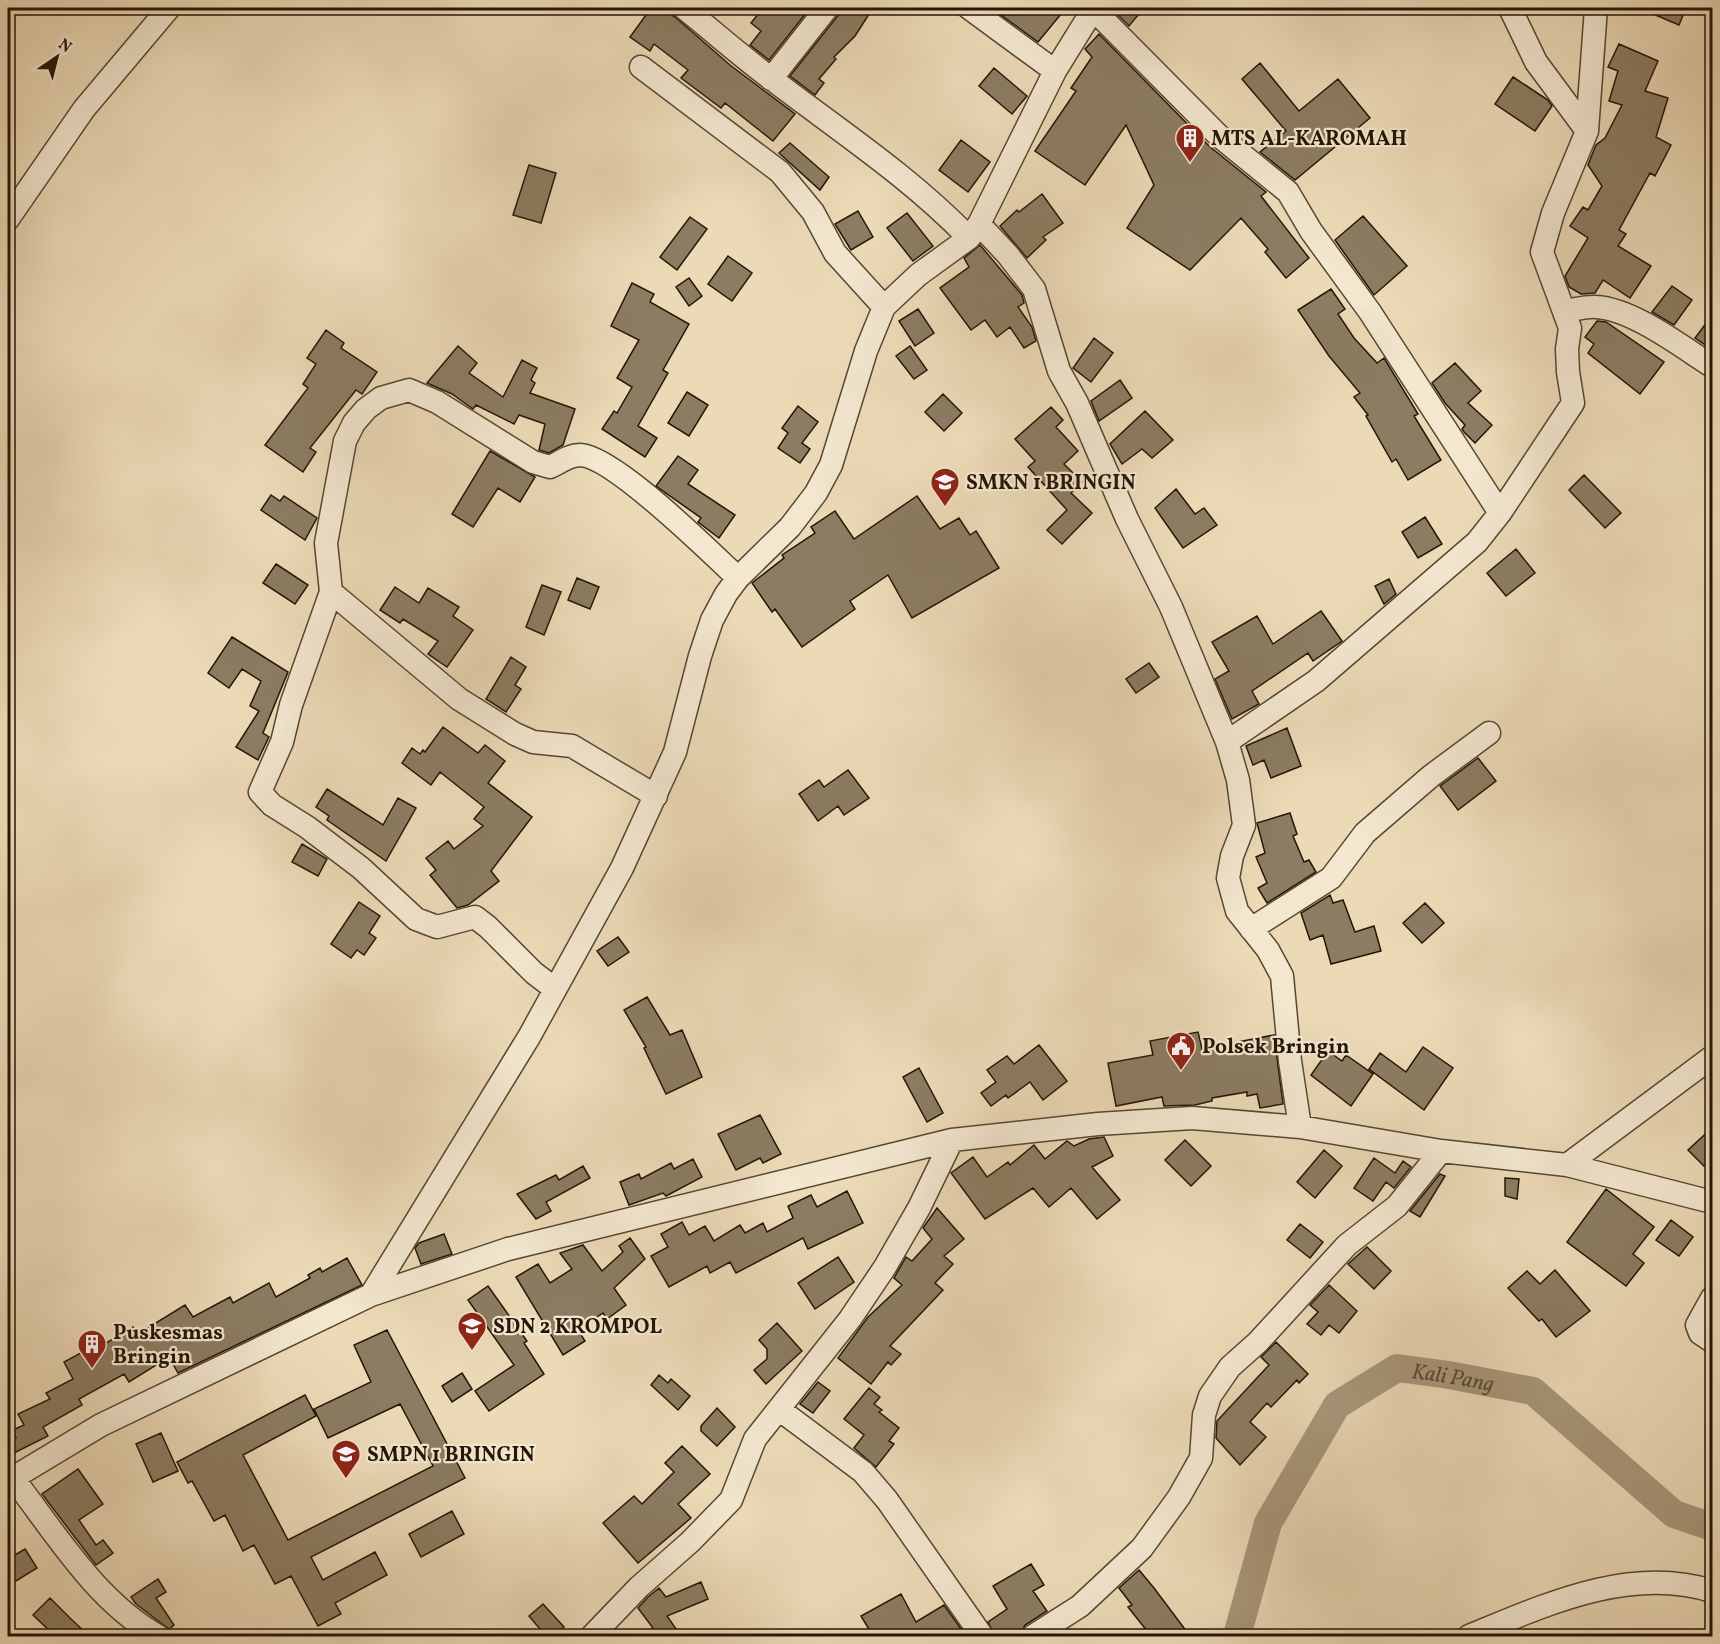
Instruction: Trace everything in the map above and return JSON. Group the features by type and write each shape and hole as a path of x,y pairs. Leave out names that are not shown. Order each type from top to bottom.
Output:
{"street":[{"path":"8,219 84,109 169,8"},
{"path":"684,8 771,79 877,157 938,206 1008,255 1034,289 1059,371 1077,403 1127,519 1171,607 1227,742 1238,780 1244,825 1232,856 1228,878 1237,911 1268,950 1282,976 1290,1061 1300,1127"},
{"path":"771,79 827,8"},
{"path":"969,8 1055,71"},
{"path":"371,1295 458,1156 622,868 675,752 712,620 738,578 790,527 816,493 831,465 866,351 884,307 918,275 974,231 1055,71 1094,8 1219,136 1288,192 1311,231 1370,312 1500,513"},
{"path":"1510,8 1536,62 1587,131"},
{"path":"1227,742 1316,681 1477,542 1500,513 1573,403 1567,361 1570,328 1542,252 1553,213 1587,131 1596,8"},
{"path":"640,67 780,172 813,212 835,254 884,307"},
{"path":"1564,311 1597,307 1616,312 1641,322 1713,366"},
{"path":"555,989 534,973 475,917 436,927 416,920 361,868 307,827 263,799 260,792 282,742 291,705 331,592 326,543 345,441 354,423 366,409 381,398 409,390 459,414 533,462 550,467 572,456 581,455 592,459 634,486 684,525 738,578"},
{"path":"331,592 459,699 515,734 533,742 572,746 656,796"},
{"path":"1251,929 1331,878 1365,833 1431,776 1489,733"},
{"path":"1567,1165 1713,1057"},
{"path":"158,1636 132,1622 96,1584 10,1479 101,1425 371,1295 508,1249 952,1140 1098,1124 1192,1118 1300,1127 1441,1151 1567,1165 1713,1202"},
{"path":"592,1636 639,1587 690,1542 731,1500 744,1474 755,1439 850,1319 885,1267 919,1208 952,1140"},
{"path":"1033,1636 1080,1606 1142,1548 1179,1497 1201,1458 1204,1415 1210,1396 1230,1367 1258,1342 1347,1245 1397,1206 1441,1151"},
{"path":"1713,1298 1697,1325 1700,1333 1713,1341"},
{"path":"780,1410 863,1472 881,1493 982,1636"},
{"path":"1469,1636 1560,1599 1641,1583 1694,1585 1713,1591"}],"building":[{"path":"651,8 661,8 675,17 730,65 795,114 773,141 725,103 721,108 681,78 688,70 654,44 650,51 630,37"},
{"path":"763,8 810,8 769,60 750,45 761,31 751,23"},
{"path":"844,8 873,8 855,36 834,57 836,59 819,79 824,83 815,95 790,76"},
{"path":"1007,8 1066,8 1038,42 1001,15"},
{"path":"1111,8 1144,8 1129,26"},
{"path":"1639,8 1686,8 1679,25"},
{"path":"1099,34 1209,146 1266,192 1261,196 1309,258 1286,278 1265,252 1268,249 1241,218 1190,270 1127,228 1154,185 1126,125 1085,185 1035,151 1076,91 1071,88 1092,57 1085,49"},
{"path":"1619,44 1658,61 1645,91 1668,98 1656,137 1671,145 1655,176 1650,173 1619,230 1626,234 1618,246 1651,266 1630,298 1603,280 1595,293 1581,294 1569,287 1565,276 1588,238 1570,226 1583,207 1588,210 1602,186 1588,165 1596,145 1605,138 1622,105 1609,101 1618,71 1608,67"},
{"path":"1260,63 1299,111 1338,79 1370,118 1295,180 1260,152 1286,131 1242,79"},
{"path":"994,68 1027,96 1012,114 979,86"},
{"path":"1513,77 1548,100 1552,106 1535,131 1495,104"},
{"path":"961,140 990,162 968,192 939,170"},
{"path":"790,143 829,177 820,190 779,153"},
{"path":"529,165 556,173 541,223 513,215"},
{"path":"1042,194 1063,223 1043,237 1046,240 1027,258 1000,226 1017,210 1019,212"},
{"path":"858,211 873,237 851,250 835,224"},
{"path":"907,213 933,246 913,261 887,228"},
{"path":"1363,216 1407,266 1374,295 1335,240"},
{"path":"690,217 707,229 677,270 660,257"},
{"path":"980,245 1022,295 1024,303 1018,307 1032,327 1036,341 1024,348 1010,327 997,337 985,320 971,330 940,288 969,267 964,258"},
{"path":"728,256 752,273 732,301 708,284"},
{"path":"689,278 702,296 689,306 676,287"},
{"path":"632,283 654,294 650,302 689,324 663,370 668,373 638,426 657,438 645,457 602,429 614,411 617,413 632,387 617,378 639,340 611,326"},
{"path":"1672,286 1692,300 1674,325 1652,312"},
{"path":"1331,289 1345,309 1338,314 1354,338 1377,363 1384,358 1418,414 1414,416 1441,460 1408,480 1396,459 1392,462 1366,416 1368,415 1354,397 1360,393 1329,356 1298,310"},
{"path":"918,309 934,333 915,346 899,321"},
{"path":"1713,314 1713,350 1695,338"},
{"path":"1597,321 1606,322 1664,362 1640,394 1588,353 1594,344 1585,337"},
{"path":"326,330 344,343 341,348 377,372 362,394 356,390 310,448 316,452 303,472 265,445 308,388 303,384 316,364 307,358"},
{"path":"1094,338 1113,353 1091,382 1073,368"},
{"path":"458,346 477,363 469,373 503,397 522,360 537,368 531,380 535,383 530,393 575,409 563,445 549,453 539,450 545,424 519,415 514,424 476,405 473,409 452,394 427,383"},
{"path":"910,346 927,370 914,379 896,356"},
{"path":"1455,363 1481,391 1468,403 1492,425 1475,443 1464,432 1462,429 1465,425 1445,403 1432,383"},
{"path":"1120,380 1132,398 1099,421 1091,401"},
{"path":"687,392 708,405 689,436 668,423"},
{"path":"943,394 962,413 944,431 925,412"},
{"path":"798,406 818,422 802,443 810,449 800,463 778,448 788,433 782,428"},
{"path":"1051,407 1063,420 1056,427 1078,451 1064,464 1082,482 1071,493 1092,513 1062,544 1047,530 1067,510 1028,467 1035,461 1015,439"},
{"path":"1145,411 1173,440 1152,458 1142,449 1122,464 1110,444"},
{"path":"490,451 535,477 520,502 498,488 473,527 452,514"},
{"path":"678,456 698,470 688,484 735,515 719,538 698,522 701,518 656,486"},
{"path":"1584,475 1621,513 1605,528 1569,490"},
{"path":"1176,489 1195,514 1204,508 1217,525 1183,548 1155,508"},
{"path":"271,495 280,501 284,496 317,518 305,540 261,510"},
{"path":"917,496 940,529 959,518 970,535 976,531 999,568 912,618 888,575 850,601 855,609 802,647 775,609 772,612 752,583 784,558 782,555 815,533 811,527 835,511 854,539"},
{"path":"1425,517 1442,544 1418,558 1402,532"},
{"path":"1516,549 1535,573 1506,596 1487,573"},
{"path":"276,564 308,585 295,604 263,583"},
{"path":"577,578 599,587 590,609 568,600"},
{"path":"1389,579 1396,594 1384,604 1375,586"},
{"path":"542,585 561,592 544,635 526,627"},
{"path":"395,587 419,603 428,588 459,607 453,616 473,630 447,667 428,654 438,641 403,619 400,623 380,610"},
{"path":"1321,611 1342,641 1313,661 1308,653 1252,691 1259,704 1232,719 1215,679 1229,671 1212,642 1257,616 1273,644"},
{"path":"232,637 288,672 263,733 269,737 258,760 236,747 259,711 250,706 261,681 242,669 229,688 208,673"},
{"path":"511,657 526,667 515,685 521,689 506,712 486,699"},
{"path":"1149,663 1159,677 1136,693 1126,679"},
{"path":"443,727 478,753 485,745 505,761 488,783 532,817 491,871 499,881 468,905 457,908 430,875 436,870 426,858 448,841 454,849 483,826 474,819 484,807 440,772 431,785 402,763 412,748 420,754 423,750 425,752"},
{"path":"1287,728 1301,766 1271,778 1264,760 1253,765 1246,746"},
{"path":"1478,758 1496,781 1458,810 1440,786"},
{"path":"848,770 869,798 844,815 838,806 818,821 799,794 819,780 824,787"},
{"path":"327,789 383,825 398,798 416,808 386,861 327,820 329,816 316,807"},
{"path":"1290,813 1297,834 1293,836 1304,862 1309,860 1316,872 1267,903 1258,888 1267,883 1256,857 1265,853 1257,823"},
{"path":"302,844 327,859 318,876 292,862"},
{"path":"1330,895 1333,903 1343,900 1355,932 1374,926 1381,951 1331,964 1323,935 1310,940 1301,913"},
{"path":"359,902 380,916 369,933 376,938 364,955 357,950 351,958 331,944"},
{"path":"1425,903 1444,923 1422,943 1403,923"},
{"path":"618,937 629,952 608,966 597,951"},
{"path":"647,997 670,1035 682,1030 702,1077 666,1094 644,1048 646,1047 624,1010"},
{"path":"1198,1032 1202,1049 1274,1035 1283,1104 1260,1108 1257,1094 1247,1096 1247,1092 1212,1098 1212,1101 1195,1105 1164,1106 1162,1097 1116,1106 1108,1063 1153,1055 1150,1041"},
{"path":"1039,1045 1067,1081 1043,1100 1030,1082 1008,1098 1006,1095 991,1106 981,1093 996,1082 987,1070 1007,1056 1014,1064"},
{"path":"1423,1047 1453,1068 1424,1110 1369,1069 1380,1053 1406,1072"},
{"path":"1328,1051 1342,1061 1346,1055 1373,1074 1351,1106 1311,1075"},
{"path":"919,1068 943,1113 927,1122 903,1077"},
{"path":"760,1115 781,1154 763,1163 760,1158 736,1170 718,1134"},
{"path":"1713,1127 1713,1158 1704,1166 1688,1150"},
{"path":"1104,1137 1113,1156 1092,1167 1120,1200 1097,1219 1071,1188 1049,1207 1033,1188 985,1219 951,1173 973,1157 987,1177 1008,1162 1010,1165 1034,1145 1045,1159 1067,1141 1074,1146 1089,1139"},
{"path":"1185,1140 1211,1166 1191,1186 1165,1160"},
{"path":"1324,1150 1342,1166 1315,1198 1297,1182"},
{"path":"1374,1158 1395,1173 1403,1161 1411,1167 1394,1188 1386,1182 1373,1201 1354,1188"},
{"path":"693,1159 702,1177 666,1196 663,1193 629,1205 620,1182 639,1174 641,1179 671,1163 674,1169"},
{"path":"583,1166 590,1178 546,1202 551,1211 536,1219 517,1194 556,1175 559,1180"},
{"path":"1440,1174 1445,1176 1420,1217 1410,1211"},
{"path":"1505,1178 1519,1179 1517,1199 1505,1196"},
{"path":"1606,1189 1654,1227 1633,1254 1644,1263 1626,1286 1567,1242"},
{"path":"847,1191 863,1223 808,1249 803,1238 736,1273 730,1262 710,1273 707,1266 669,1287 651,1256 668,1247 661,1234 682,1222 689,1235 705,1226 714,1241 740,1225 745,1233 763,1223 767,1232 793,1218 788,1206 811,1195 817,1207"},
{"path":"937,1208 964,1239 944,1256 953,1264 935,1283 943,1290 890,1346 901,1354 891,1365 888,1362 871,1384 838,1358 868,1317 902,1285 894,1278 906,1257 912,1261 932,1239 923,1228"},
{"path":"1671,1220 1693,1237 1679,1256 1656,1240"},
{"path":"1300,1224 1323,1242 1310,1258 1287,1240"},
{"path":"444,1234 452,1254 421,1264 415,1248 419,1243"},
{"path":"630,1238 645,1259 614,1288 626,1305 607,1319 603,1313 578,1330 585,1341 563,1355 516,1277 538,1264 550,1283 572,1269 560,1253 583,1245 602,1271 623,1252 619,1246"},
{"path":"1367,1247 1391,1271 1374,1289 1348,1264"},
{"path":"838,1257 854,1282 815,1309 798,1283"},
{"path":"347,1258 362,1285 178,1373 169,1357 129,1382 124,1374 79,1399 82,1405 43,1427 48,1436 8,1456 8,1442 16,1438 13,1430 24,1425 18,1414 50,1399 46,1393 73,1379 64,1362 101,1342 103,1345 133,1327 138,1334 185,1305 193,1317 230,1297 233,1303 269,1283 276,1297 310,1278 308,1275 320,1268 322,1272"},
{"path":"1555,1270 1590,1311 1556,1337 1542,1319 1539,1321 1508,1288 1527,1271 1540,1284"},
{"path":"1329,1285 1357,1311 1339,1333 1329,1325 1321,1335 1307,1324 1318,1312 1310,1305"},
{"path":"488,1286 527,1341 524,1343 544,1374 489,1411 475,1391 514,1365 468,1300"},
{"path":"777,1323 802,1351 766,1384 754,1370 767,1359 767,1349 759,1340"},
{"path":"387,1330 465,1478 311,1557 323,1580 375,1552 387,1575 335,1603 341,1614 318,1626 291,1576 275,1584 254,1545 243,1551 225,1515 214,1521 192,1481 188,1483 177,1462 305,1395 316,1416 243,1455 288,1540 433,1466 400,1404 328,1438 314,1409 371,1382 354,1345"},
{"path":"1276,1342 1308,1374 1299,1383 1297,1380 1271,1407 1267,1403 1250,1422 1266,1437 1240,1465 1216,1438 1217,1421 1269,1365 1261,1357"},
{"path":"462,1373 472,1389 452,1402 442,1386"},
{"path":"659,1375 668,1383 671,1379 690,1396 678,1410 651,1385"},
{"path":"818,1382 830,1391 813,1413 800,1404"},
{"path":"869,1388 880,1397 874,1404 882,1410 879,1412 899,1428 889,1441 894,1444 876,1467 854,1448 864,1435 844,1419"},
{"path":"717,1408 735,1427 717,1446 701,1431 701,1426"},
{"path":"161,1433 178,1471 153,1482 136,1444"},
{"path":"682,1446 710,1474 678,1504 691,1518 638,1563 603,1523 634,1496 642,1504 674,1472 665,1463"},
{"path":"78,1469 103,1504 79,1520 96,1545 103,1540 113,1553 96,1565 42,1494"},
{"path":"452,1511 464,1534 421,1557 409,1534"},
{"path":"25,1549 37,1568 8,1586 8,1559"},
{"path":"1031,1564 1044,1585 1033,1591 1047,1611 1025,1625 1020,1636 995,1636 988,1622 1007,1609 993,1586"},
{"path":"1139,1570 1190,1636 1151,1636 1128,1607 1132,1605 1119,1588"},
{"path":"158,1579 166,1592 156,1598 174,1625 169,1629 136,1604 131,1597"},
{"path":"701,1582 708,1599 667,1616 681,1636 640,1636 653,1628 638,1608 648,1597 659,1588 666,1597"},
{"path":"901,1594 916,1622 944,1605 966,1636 873,1636 861,1616"},
{"path":"50,1598 89,1636 55,1636 33,1615"},
{"path":"543,1604 564,1627 553,1636 546,1636 529,1616"}],"waterway":[{"name":"Kali Pang","path":"1237,1636 1268,1523 1337,1405 1397,1368 1533,1391 1674,1514 1712,1527"}],"place":[{"name":"MTS AL-KAROMAH","path":"1190,164"},
{"name":"SMKN 1 BRINGIN","path":"945,508"},
{"name":"Polsek Bringin","path":"1181,1072"},
{"name":"SDN 2 KROMPOL","path":"472,1352"},
{"name":"Puskesmas Bringin","path":"92,1370"},
{"name":"SMPN 1 BRINGIN","path":"346,1480"}]}
